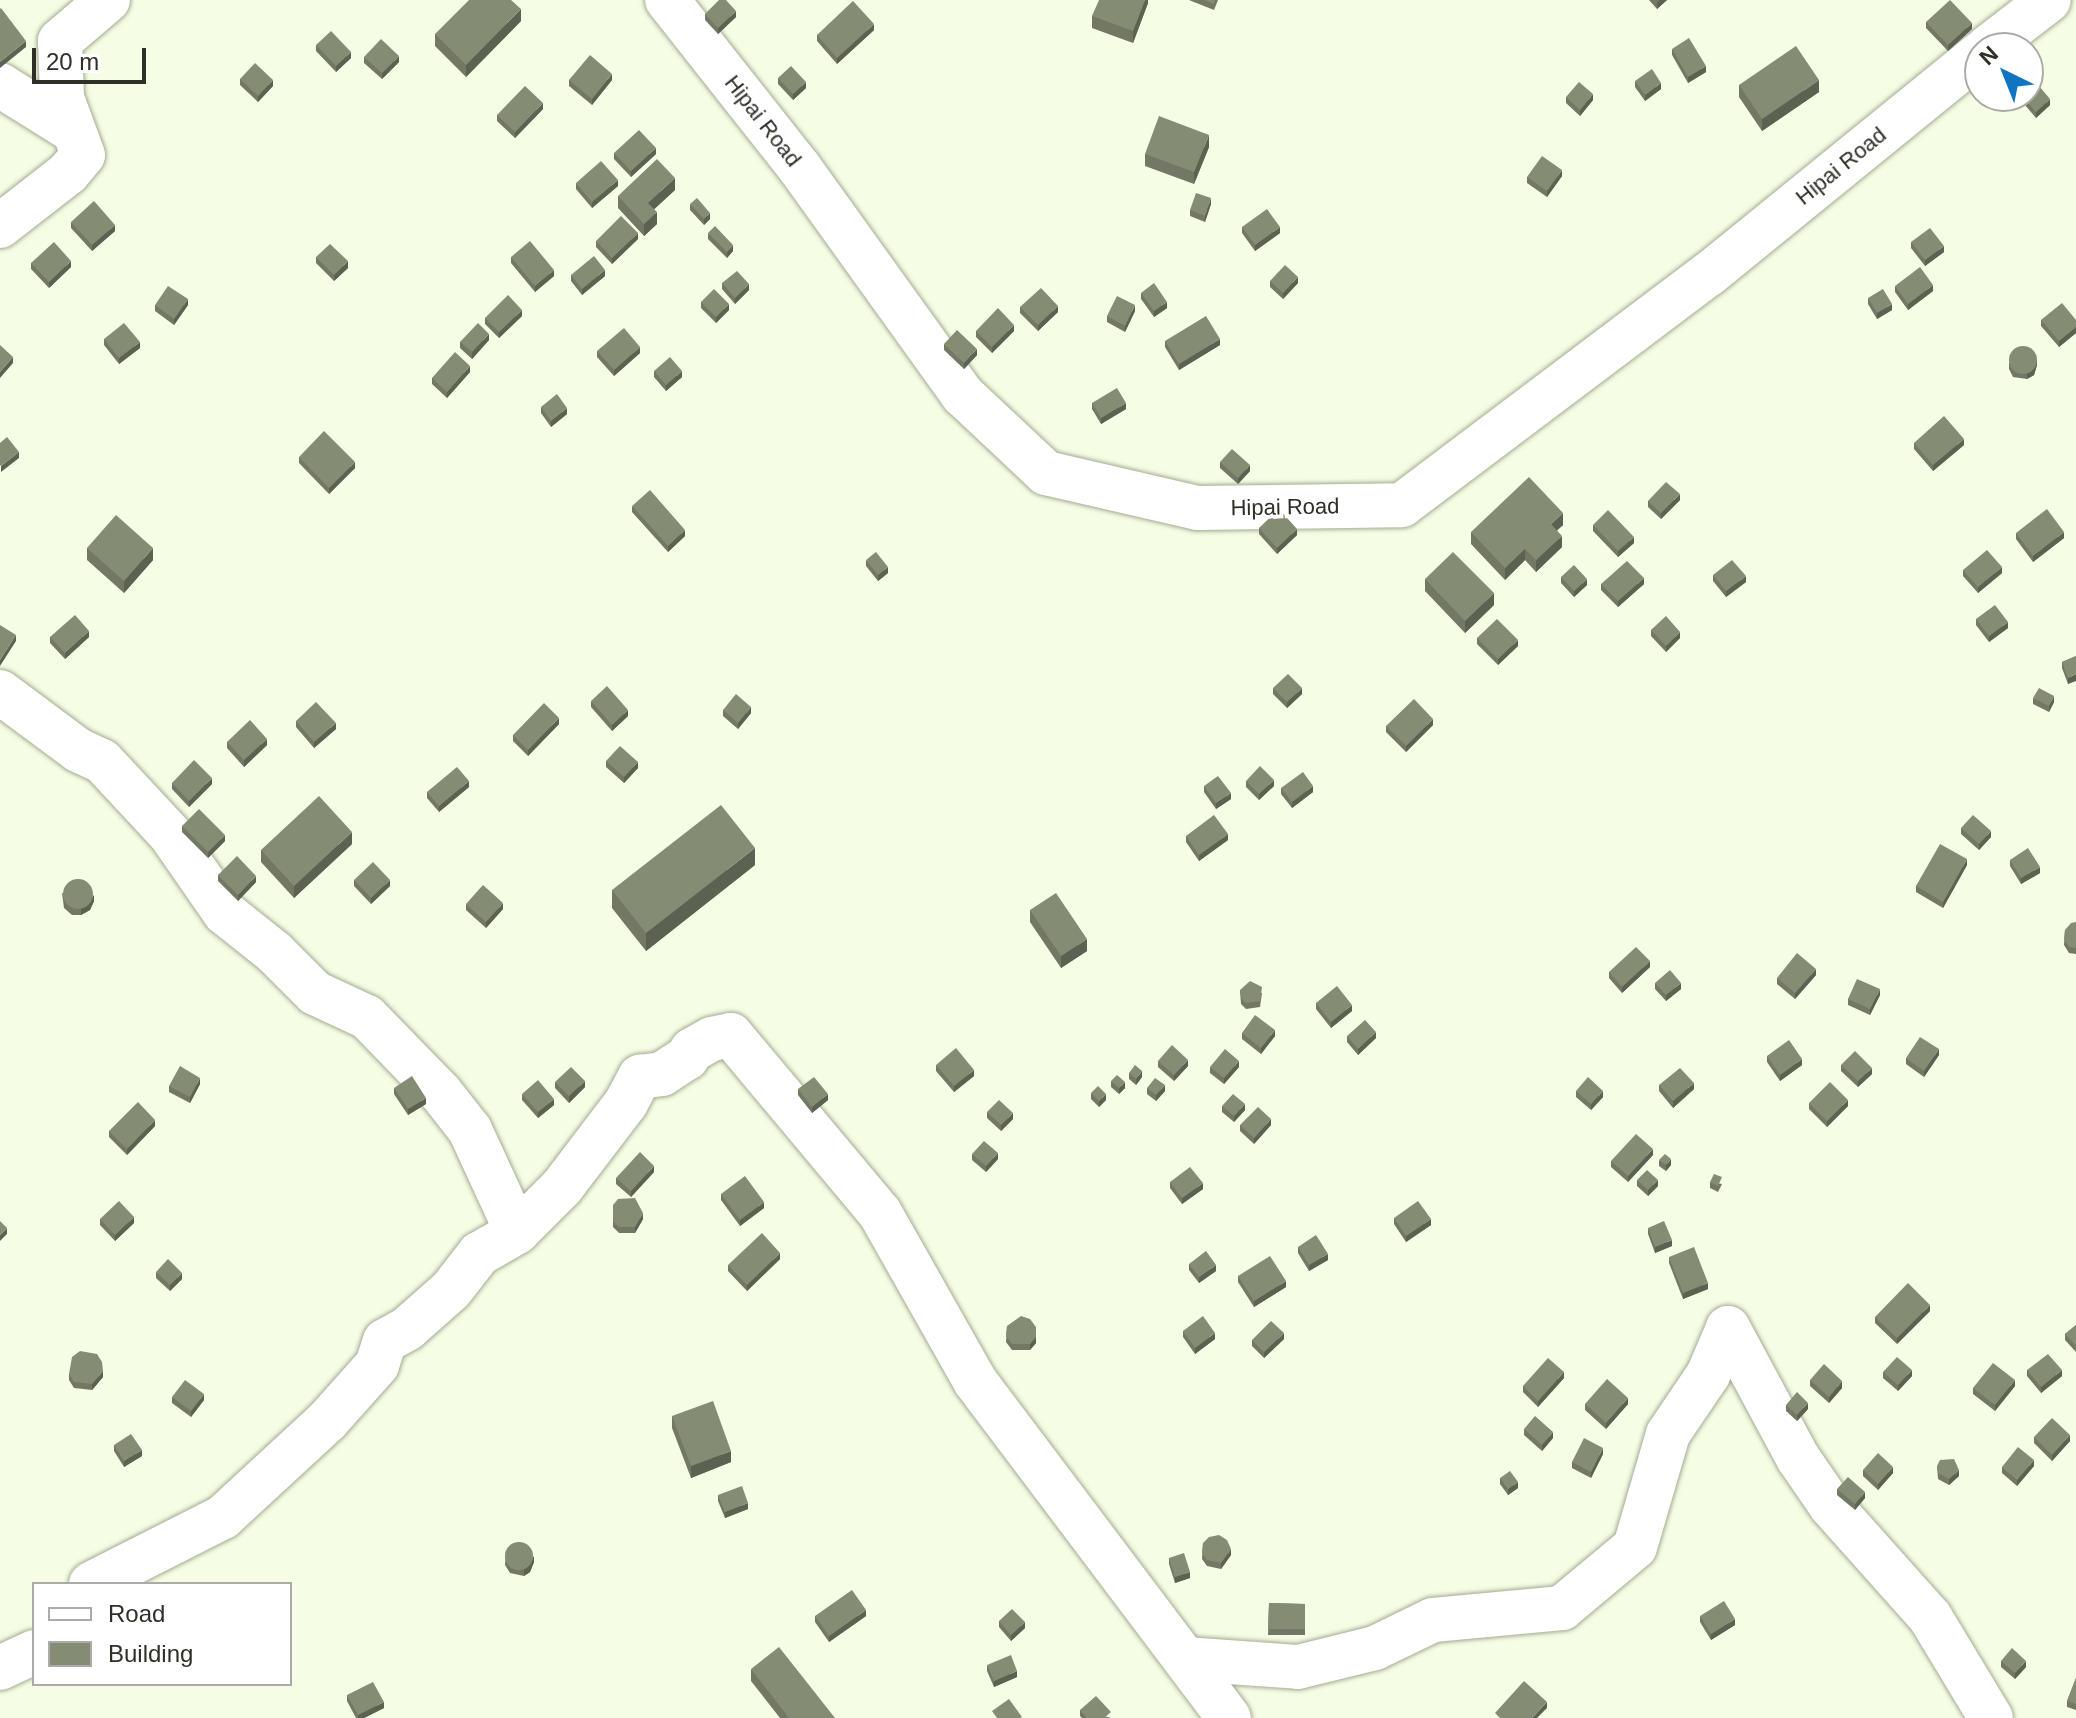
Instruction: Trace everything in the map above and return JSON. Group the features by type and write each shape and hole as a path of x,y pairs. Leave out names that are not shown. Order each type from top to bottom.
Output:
{"street":[{"path":"0,226 68,173 83,155 62,98 60,41 108,0"},
{"name":"Hipai Road","path":"667,0 799,167 963,395 1046,473 1198,508 1402,505 1709,274 1964,67"},
{"path":"2008,32 2049,0"},
{"path":"0,85 72,130"},
{"path":"0,692 78,750 102,761 170,834 225,913 274,952 315,993 367,1017 441,1093 470,1130 517,1232"},
{"path":"95,1582 223,1517 328,1420 377,1365 385,1341 408,1328 451,1290 479,1254 517,1232 570,1176 626,1103 640,1077 662,1074 687,1058 692,1050 712,1039 731,1035 880,1213 975,1381 1229,1718"},
{"path":"1185,1659 1298,1667 1375,1648 1433,1620 1562,1608 1635,1547 1668,1434 1708,1375 1728,1328 1798,1458 1831,1506 1930,1617 1991,1718"},
{"path":"0,1668 32,1653"}],"building":[{"path":"469,0 511,0 521,9 466,65 435,34"},
{"path":"719,0 726,0 736,11 718,28 705,14"},
{"path":"1099,0 1145,0 1133,31 1092,16"},
{"path":"1950,0 1972,23 1948,45 1926,22"},
{"path":"853,1 874,24 837,58 817,35"},
{"path":"0,9 26,41 0,62"},
{"path":"331,31 351,52 336,66 316,45"},
{"path":"1689,38 1706,66 1688,77 1672,49"},
{"path":"381,39 399,56 382,73 364,57"},
{"path":"1796,46 1819,80 1762,119 1739,85"},
{"path":"590,55 612,74 592,99 569,80"},
{"path":"255,63 273,80 258,96 240,79"},
{"path":"791,66 806,82 793,94 778,78"},
{"path":"1652,69 1661,83 1645,95 1635,81"},
{"path":"1579,82 1593,94 1580,110 1566,97"},
{"path":"525,86 543,103 515,132 497,115"},
{"path":"1159,116 1209,135 1194,172 1145,154"},
{"path":"639,130 656,148 631,171 614,153"},
{"path":"1542,156 1562,170 1547,191 1527,177"},
{"path":"657,159 675,178 648,203 657,212 644,224 618,196"},
{"path":"601,161 618,180 592,202 576,183"},
{"path":"1196,193 1211,198 1205,216 1190,210"},
{"path":"697,198 710,213 704,219 690,204"},
{"path":"94,201 115,225 92,245 71,222"},
{"path":"1267,209 1280,227 1255,245 1242,227"},
{"path":"621,216 638,233 612,258 596,241"},
{"path":"715,226 733,245 727,252 708,233"},
{"path":"1930,228 1944,246 1925,260 1911,242"},
{"path":"530,241 554,270 535,286 511,257"},
{"path":"54,242 71,261 49,282 31,263"},
{"path":"330,244 348,261 334,275 316,257"},
{"path":"594,256 605,270 582,289 571,275"},
{"path":"1285,265 1298,277 1283,293 1270,281"},
{"path":"1920,267 1933,285 1908,304 1895,286"},
{"path":"737,271 749,284 735,298 722,283"},
{"path":"1154,283 1167,302 1154,311 1141,293"},
{"path":"168,286 188,299 174,319 155,305"},
{"path":"1041,288 1058,306 1038,325 1020,307"},
{"path":"714,289 729,304 716,317 701,302"},
{"path":"1883,289 1892,304 1877,313 1868,298"},
{"path":"508,295 522,310 499,332 485,318"},
{"path":"1117,296 1135,305 1125,326 1107,316"},
{"path":"2062,303 2076,320 2076,327 2059,341 2041,320"},
{"path":"998,308 1014,325 992,347 976,331"},
{"path":"1206,316 1220,339 1179,364 1165,341"},
{"path":"124,323 140,342 119,358 104,339"},
{"path":"478,323 489,334 472,352 460,342"},
{"path":"624,328 640,347 614,370 597,351"},
{"path":"957,330 977,349 964,363 944,344"},
{"path":"0,345 13,357 0,372"},
{"path":"2023,346 2033,350 2037,360 2033,370 2023,374 2013,370 2009,360 2013,350"},
{"path":"455,352 470,366 447,392 432,378"},
{"path":"670,357 682,371 666,385 654,371"},
{"path":"1117,388 1126,403 1101,418 1092,403"},
{"path":"557,394 567,408 551,421 541,407"},
{"path":"1944,416 1964,439 1933,465 1914,443"},
{"path":"324,431 355,462 329,488 299,457"},
{"path":"7,437 19,452 1,466 0,443"},
{"path":"1232,449 1250,465 1238,478 1220,462"},
{"path":"1529,477 1563,513 1551,524 1562,536 1536,560 1525,549 1505,568 1471,532"},
{"path":"1666,482 1680,494 1661,513 1648,501"},
{"path":"650,490 685,530 668,546 632,506"},
{"path":"1279,509 1297,529 1277,548 1259,528"},
{"path":"2047,509 2064,532 2033,556 2016,533"},
{"path":"1608,510 1634,537 1618,551 1593,525"},
{"path":"116,515 153,548 124,581 87,548"},
{"path":"1987,550 2002,567 1978,587 1963,570"},
{"path":"876,552 888,567 878,575 866,560"},
{"path":"1453,552 1494,593 1465,621 1425,579"},
{"path":"1732,560 1746,576 1726,591 1713,575"},
{"path":"1627,561 1644,578 1618,601 1601,584"},
{"path":"1574,565 1587,579 1574,591 1561,577"},
{"path":"1995,605 2008,622 1989,636 1976,619"},
{"path":"75,615 89,631 65,653 50,637"},
{"path":"1666,616 1680,632 1666,646 1651,630"},
{"path":"1497,619 1518,640 1498,659 1477,638"},
{"path":"0,625 16,635 0,660"},
{"path":"2076,656 2076,674 2068,678 2062,662"},
{"path":"1288,674 1302,688 1287,702 1273,688"},
{"path":"607,686 628,710 612,725 591,701"},
{"path":"2039,688 2054,696 2049,706 2033,698"},
{"path":"736,694 751,707 738,723 723,710"},
{"path":"1414,699 1433,719 1406,746 1386,726"},
{"path":"316,702 336,723 314,742 296,721"},
{"path":"544,703 559,718 528,750 513,735"},
{"path":"250,720 267,739 244,760 227,742"},
{"path":"620,746 638,762 624,777 606,761"},
{"path":"194,760 212,778 189,801 172,783"},
{"path":"1260,766 1274,780 1259,794 1246,781"},
{"path":"457,767 469,781 439,806 427,792"},
{"path":"1303,772 1313,786 1292,802 1281,788"},
{"path":"1218,776 1231,793 1216,803 1204,786"},
{"path":"319,796 352,832 294,886 261,850"},
{"path":"721,805 755,848 646,933 612,890"},
{"path":"199,809 225,835 208,852 182,826"},
{"path":"1214,815 1228,834 1199,855 1186,836"},
{"path":"1973,815 1991,831 1979,844 1961,828"},
{"path":"1940,844 1967,859 1943,902 1916,886"},
{"path":"2028,848 2040,867 2021,878 2010,860"},
{"path":"237,856 256,876 238,895 218,875"},
{"path":"373,862 390,880 371,898 354,880"},
{"path":"78,879 89,883 93,894 89,905 78,909 67,905 63,894 67,883"},
{"path":"483,885 503,903 486,922 466,904"},
{"path":"1056,893 1087,939 1061,956 1030,910"},
{"path":"2076,922 2076,948 2069,947 2064,939 2065,930"},
{"path":"1636,947 1650,961 1622,987 1609,972"},
{"path":"1797,953 1816,969 1795,993 1777,978"},
{"path":"1670,970 1681,983 1666,995 1655,983"},
{"path":"1857,979 1880,989 1870,1009 1848,999"},
{"path":"1250,981 1262,987 1260,1001 1246,1003 1241,998 1240,990"},
{"path":"1337,986 1352,1005 1331,1022 1316,1003"},
{"path":"1255,1015 1275,1030 1261,1048 1242,1033"},
{"path":"1365,1020 1376,1032 1358,1049 1347,1036"},
{"path":"1920,1037 1939,1049 1924,1071 1906,1058"},
{"path":"1789,1040 1802,1059 1780,1075 1767,1056"},
{"path":"1172,1045 1188,1060 1174,1075 1158,1061"},
{"path":"956,1048 974,1070 954,1086 936,1065"},
{"path":"1225,1049 1239,1061 1224,1078 1210,1067"},
{"path":"1855,1051 1872,1068 1858,1081 1841,1065"},
{"path":"1135,1065 1142,1071 1136,1079 1129,1073"},
{"path":"180,1066 200,1078 190,1097 169,1086"},
{"path":"571,1067 585,1081 569,1096 555,1082"},
{"path":"1680,1068 1694,1083 1673,1101 1659,1085"},
{"path":"1117,1075 1125,1082 1119,1088 1111,1081"},
{"path":"412,1076 426,1098 408,1109 394,1088"},
{"path":"814,1077 828,1094 812,1107 798,1089"},
{"path":"1588,1077 1603,1091 1591,1104 1576,1091"},
{"path":"1155,1078 1165,1085 1156,1095 1147,1088"},
{"path":"538,1080 554,1099 538,1112 522,1094"},
{"path":"1830,1082 1848,1100 1827,1121 1809,1103"},
{"path":"1098,1086 1106,1094 1099,1101 1091,1093"},
{"path":"1233,1094 1245,1104 1234,1116 1222,1106"},
{"path":"999,1100 1013,1113 1001,1125 987,1112"},
{"path":"138,1102 155,1120 127,1149 109,1131"},
{"path":"1258,1107 1271,1119 1254,1138 1240,1125"},
{"path":"1636,1134 1653,1149 1628,1176 1611,1161"},
{"path":"984,1141 998,1153 986,1166 972,1154"},
{"path":"640,1152 654,1166 631,1191 616,1178"},
{"path":"1665,1154 1671,1159 1666,1165 1659,1160"},
{"path":"1190,1167 1203,1183 1182,1198 1170,1182"},
{"path":"1647,1170 1658,1180 1648,1190 1637,1180"},
{"path":"1714,1174 1722,1177 1718,1186 1710,1182"},
{"path":"745,1176 764,1202 740,1220 721,1194"},
{"path":"635,1198 643,1213 635,1227 619,1227 613,1221 613,1205 618,1199"},
{"path":"119,1201 134,1217 115,1235 100,1219"},
{"path":"1418,1201 1431,1219 1406,1236 1394,1218"},
{"path":"0,1221 7,1228 0,1235"},
{"path":"1664,1221 1672,1240 1655,1247 1648,1228"},
{"path":"762,1233 780,1253 747,1285 728,1265"},
{"path":"1316,1235 1328,1254 1309,1265 1298,1247"},
{"path":"1694,1247 1708,1283 1683,1293 1669,1257"},
{"path":"1206,1251 1216,1265 1199,1277 1189,1264"},
{"path":"1270,1256 1286,1281 1254,1301 1238,1276"},
{"path":"168,1259 182,1273 170,1285 156,1272"},
{"path":"1908,1283 1930,1305 1897,1338 1875,1317"},
{"path":"1021,1316 1030,1319 1036,1327 1036,1337 1030,1344 1012,1344 1006,1336 1007,1326"},
{"path":"1203,1316 1215,1333 1195,1348 1183,1331"},
{"path":"1271,1321 1284,1333 1264,1352 1252,1340"},
{"path":"2076,1325 2076,1346 2065,1334"},
{"path":"80,1351 97,1354 102,1362 103,1371 92,1384 74,1382 69,1374 72,1357"},
{"path":"2048,1354 2062,1370 2041,1387 2027,1370"},
{"path":"1897,1357 1912,1370 1898,1385 1883,1372"},
{"path":"1548,1358 1564,1372 1538,1401 1523,1386"},
{"path":"1993,1363 2015,1380 1995,1405 1973,1388"},
{"path":"1824,1364 1842,1381 1829,1397 1810,1380"},
{"path":"1607,1379 1628,1398 1606,1423 1585,1404"},
{"path":"185,1380 204,1394 191,1411 172,1397"},
{"path":"1797,1392 1808,1403 1797,1415 1786,1405"},
{"path":"713,1401 731,1451 691,1466 672,1416"},
{"path":"1535,1416 1553,1432 1542,1445 1524,1429"},
{"path":"2052,1418 2070,1435 2052,1455 2034,1437"},
{"path":"131,1434 142,1450 124,1461 114,1445"},
{"path":"1584,1438 1603,1448 1591,1472 1572,1462"},
{"path":"2018,1447 2034,1460 2017,1480 2002,1467"},
{"path":"1878,1453 1893,1467 1878,1484 1863,1470"},
{"path":"1954,1459 1959,1470 1949,1479 1938,1473 1940,1460"},
{"path":"1510,1471 1518,1482 1508,1489 1500,1478"},
{"path":"1848,1477 1865,1492 1855,1504 1837,1489"},
{"path":"742,1486 748,1503 725,1512 718,1495"},
{"path":"1219,1535 1227,1540 1231,1549 1221,1563 1207,1560 1202,1553 1203,1543 1209,1537"},
{"path":"519,1542 529,1546 533,1556 529,1566 519,1570 509,1566 505,1556 509,1546"},
{"path":"1184,1553 1190,1572 1175,1577 1169,1558"},
{"path":"852,1590 866,1610 829,1636 815,1616"},
{"path":"1724,1601 1735,1619 1711,1634 1700,1616"},
{"path":"1269,1603 1305,1604 1305,1629 1268,1629"},
{"path":"1012,1609 1025,1622 1011,1635 999,1621"},
{"path":"779,1647 835,1718 789,1718 751,1669"},
{"path":"2012,1648 2026,1661 2015,1673 2001,1661"},
{"path":"1011,1655 1017,1671 994,1681 987,1665"},
{"path":"2076,1678 2076,1704 2067,1701"},
{"path":"1524,1681 1547,1702 1532,1718 1500,1718 1495,1713"},
{"path":"373,1682 384,1702 358,1715 347,1695"},
{"path":"1096,1696 1111,1712 1104,1718 1087,1718 1080,1710"},
{"path":"1009,1699 1022,1717 997,1718 992,1711"}]}
